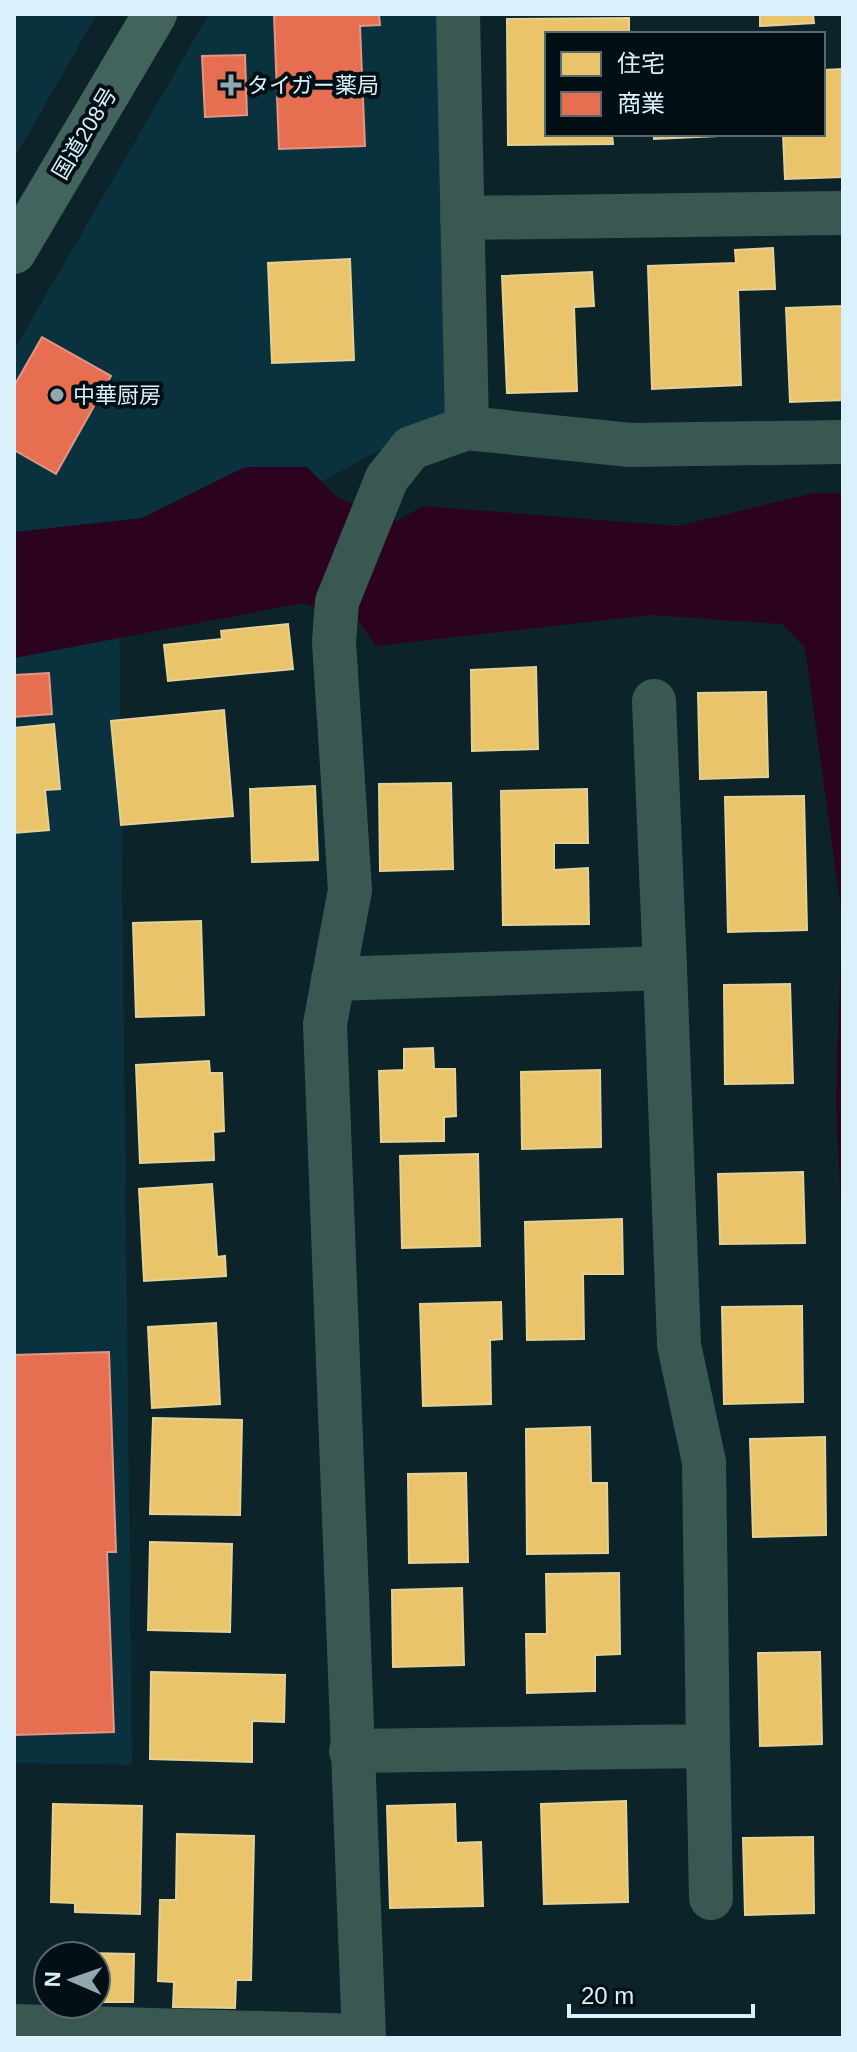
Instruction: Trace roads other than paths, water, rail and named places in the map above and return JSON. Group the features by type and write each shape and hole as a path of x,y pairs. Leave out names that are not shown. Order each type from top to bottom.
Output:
{"highway":[{"name":"国道208号","path":"14,252 155,14"}],"street":[{"path":"458,14 467,428"},
{"path":"462,218 843,213"},
{"path":"19,2030 364,2037 325,1024 350,890 334,642 337,602 387,478 411,448 467,428 630,445 843,442"},
{"path":"654,701 679,1345 704,1462 711,1898"},
{"path":"333,979 665,968"},
{"path":"351,1751 708,1746"}],"place":[{"name":"タイガー薬局","path":"231,85"},
{"name":"中華厨房","path":"57,395"}]}
